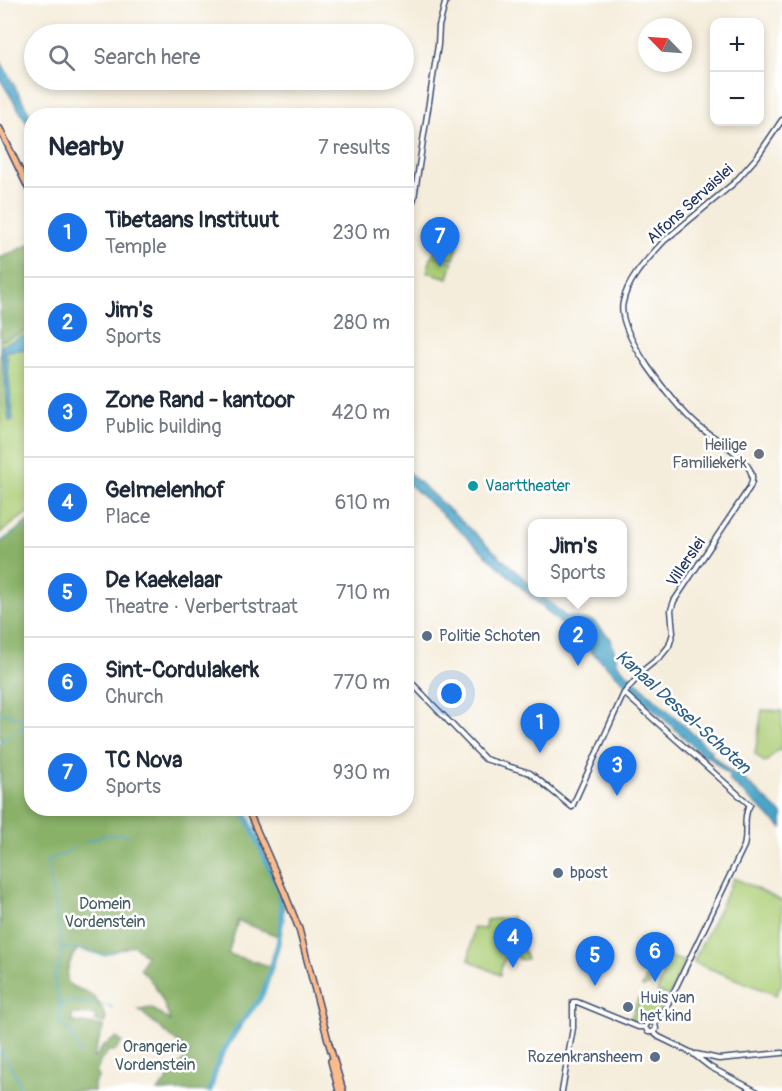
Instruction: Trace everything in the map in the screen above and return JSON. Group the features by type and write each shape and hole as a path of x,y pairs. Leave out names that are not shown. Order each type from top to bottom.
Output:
{"main road":[{"path":"0,129 24,179"},
{"path":"251,816 285,894 305,965 310,975 341,1091"}],"street":[{"path":"414,198 439,26 446,0"},
{"name":"Alfons Servaislei","path":"752,474 739,456 693,422 665,389 630,338 622,317 622,304 630,285 657,250 734,183 782,120"},
{"name":"Villerslei","path":"626,690 669,646 673,633 672,605 750,487 752,474"},
{"path":"414,685 485,759 530,773 572,807 626,690 750,805 746,813 747,834 742,850 653,1032"},
{"path":"562,1091 573,1028 573,1002 585,1004 638,1027 645,1027"},
{"path":"645,1027 649,1021 656,1023"},
{"path":"645,1027 648,1032 653,1032 692,1053 707,1065 756,1091"},
{"path":"692,1053 719,1059 782,1053"}],"green space":[{"path":"439,236 459,242 454,259 433,253"},
{"path":"24,247 24,332 0,341 0,258"},
{"path":"432,255 453,262 448,278 427,272"},
{"path":"24,332 24,515 0,533 0,341"},
{"name":"Domein Vordenstein","path":"24,524 24,816 247,816 286,902 278,936 238,921 228,954 273,967 259,999 218,1067 211,1091 158,1091 190,1053 139,1010 151,1008 170,1021 158,992 140,969 146,956 134,945 104,955 78,949 69,966 67,980 69,984 94,997 106,1017 105,1023 95,1021 96,1015 72,1014 72,1022 104,1026 93,1057 95,1058 103,1046 116,1038 122,1042 115,1051 108,1051 100,1062 96,1074 99,1077 94,1083 94,1091 0,1091 0,543"},
{"path":"762,710 782,711 782,751 778,750 765,763 755,754"},
{"path":"734,878 782,901 782,983 776,995 693,962"},
{"path":"512,917 527,959 521,960 512,954 508,955 503,961 500,975 469,960 473,928 485,929 486,920"},
{"path":"657,952 685,962 669,996 657,992 663,975 659,969 657,972 653,971 648,986 642,987"},
{"path":"638,999 662,1008 659,1016 654,1019 649,1018 640,1025 630,1021"}],"water":[{"path":"0,60 27,108 24,108 24,118 0,79"},
{"path":"24,336 24,349 6,351 13,420 9,421 1,346"},
{"path":"414,477 528,582 528,594 414,488"},
{"path":"532,597 544,597 565,616 593,621 611,639 618,665 732,773 739,775 782,814 782,828 728,779 730,776 708,756 702,754"}],"waterway":[{"path":"0,542 24,526"},
{"path":"0,712 24,719"},
{"path":"0,741 24,726"},
{"path":"210,1091 219,1059 265,988 278,944 282,919 279,890 247,816"},
{"path":"85,842 102,835 129,836"},
{"path":"75,846 65,854 47,860 62,947 54,979 60,1006 58,1018 72,1035 81,1054"},
{"path":"63,948 83,949 101,955 114,952"},
{"path":"60,1006 72,1001 97,1004"},
{"path":"101,1004 112,1007"},
{"path":"0,1049 19,1081 20,1091"}],"place":[{"name":"TC Nova","path":"440,267"},
{"name":"Heilige Familiekerk","path":"759,454"},
{"name":"Vaarttheater","path":"473,486"},
{"name":"Politie Schoten","path":"427,636"},
{"name":"Jim's","path":"578,666"},
{"name":"Tibetaans Instituut","path":"540,753"},
{"name":"Zone Rand - kantoor","path":"617,796"},
{"name":"bpost","path":"558,873"},
{"name":"Gelmelenhof","path":"513,968"},
{"name":"Sint-Cordulakerk","path":"655,982"},
{"name":"De Kaekelaar","path":"595,986"},
{"name":"Huis van het kind","path":"628,1007"},
{"name":"Rozenkransheem","path":"655,1057"}],"water label":[{"name":"Kanaal Dessel-Schoten","path":"683,712"}],"park label":[{"name":"Orangerie Vordenstein","path":"155,1056"}]}
